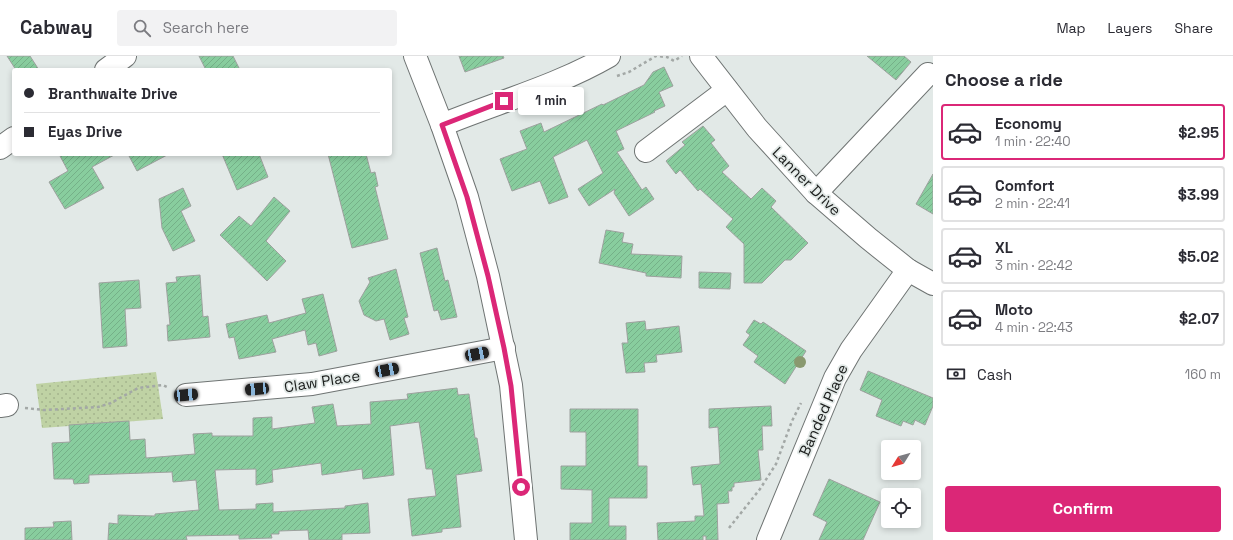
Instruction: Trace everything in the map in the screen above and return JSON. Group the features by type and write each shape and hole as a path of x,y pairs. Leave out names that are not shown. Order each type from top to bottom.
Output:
{"street":[{"path":"109,68 125,56"},
{"path":"415,56 442,125 467,197 488,276 511,386 526,540"},
{"path":"442,125 480,109 559,80 609,56"},
{"name":"Lanner Drive","path":"701,56 757,128 816,193 908,270 933,284"},
{"path":"816,193 928,74"},
{"path":"646,151 727,90"},
{"path":"0,148 12,139"},
{"name":"Banded Place","path":"768,540 835,378 851,350 908,270"},
{"name":"Claw Place","path":"186,395 312,384 504,348"}],"path":[{"path":"4,406 44,410 98,407 111,403 138,388 163,385 186,395"}],"green space":[{"path":"156,372 163,419 42,428 36,384"}],"building":[{"path":"7,56 30,56 38,68 15,68"},
{"path":"199,56 233,56 239,68 205,68"},
{"path":"459,56 503,56 504,58 465,72"},
{"path":"867,56 904,56 911,62 896,80"},
{"path":"664,67 673,86 659,92 665,106 616,131 624,149 617,152 642,190 646,187 654,199 629,216 614,193 615,189 589,206 578,189 603,173 587,140 553,157 568,197 549,204 540,181 512,191 500,159 527,149 520,131 541,123 544,132 644,85 653,72"},
{"path":"703,126 715,140 711,143 729,166 722,172 751,199 762,188 776,201 771,207 808,243 791,260 785,260 762,283 744,283 744,244 726,227 733,219 700,189 698,191 680,170 676,174 666,161 685,145 682,142"},
{"path":"60,156 112,156 92,167 104,188 65,209 49,182 68,171"},
{"path":"129,156 165,156 137,171"},
{"path":"223,156 260,156 268,177 237,190"},
{"path":"329,156 367,156 371,173 375,172 378,186 375,187 388,239 352,248"},
{"path":"933,174 933,214 916,204"},
{"path":"183,188 191,206 181,211 195,241 173,251 162,228 159,199"},
{"path":"274,197 290,211 266,241 286,261 267,281 220,235 239,216 251,226"},
{"path":"606,230 624,233 622,242 633,244 631,254 682,256 681,278 646,276 646,273 599,263"},
{"path":"437,248 445,281 448,280 457,317 441,320 438,310 434,311 420,253"},
{"path":"396,269 408,317 404,318 409,334 390,340 384,319 376,321 364,315 359,301 370,282 368,278"},
{"path":"699,272 731,273 730,289 699,288"},
{"path":"200,275 203,317 208,316 210,337 168,341 167,325 170,325 166,283 177,282 176,277"},
{"path":"139,280 141,308 125,309 127,346 103,348 99,283"},
{"path":"323,294 337,351 319,356 316,343 308,345 305,330 272,339 276,352 239,359 234,337 229,338 226,324 267,315 269,323 306,313 302,299"},
{"path":"754,320 761,324 763,322 806,351 785,384 754,362 758,356 743,345 750,335 746,332"},
{"path":"645,321 646,330 679,326 682,352 656,355 657,362 644,363 645,372 626,373 622,343 628,343 626,323"},
{"path":"868,371 933,398 933,406 925,425 915,420 913,425 903,421 901,426 876,416 882,400 860,390"},
{"path":"457,388 458,395 469,394 475,438 477,438 482,471 456,475 461,527 442,529 442,532 412,536 408,499 436,496 432,469 426,469 419,422 390,426 394,475 363,479 362,469 322,475 321,463 272,470 273,482 256,485 256,469 215,470 219,510 256,509 256,504 273,503 273,512 345,508 345,506 368,503 370,533 342,534 342,540 309,540 308,530 279,531 279,534 271,534 272,538 239,539 239,535 186,536 187,540 108,540 109,523 118,524 118,515 155,516 155,514 199,510 196,480 173,482 172,472 89,475 89,483 74,484 73,479 54,479 52,443 70,442 69,425 129,421 130,440 145,439 146,458 195,454 193,434 212,433 212,436 253,436 253,418 272,417 272,429 315,423 312,407 333,404 337,426 371,424 370,402 408,399 407,394"},
{"path":"771,406 772,426 762,426 763,450 758,450 761,480 734,483 732,491 728,491 729,503 717,504 718,540 706,540 706,536 703,536 703,540 658,540 657,523 695,521 695,516 704,516 701,484 693,485 691,467 720,464 718,427 709,428 709,409"},
{"path":"570,409 638,409 638,466 647,466 647,498 609,498 609,526 626,526 626,540 570,540 570,523 592,523 592,490 561,489 561,466 586,466 586,432 570,432"},
{"path":"829,479 880,502 863,540 819,540 827,522 813,515"},
{"path":"71,521 72,540 25,540 25,528 54,527 53,522"}],"route":[{"path":"504,101 480,109 442,125 467,197 488,276 504,348 511,386 521,487"}]}
